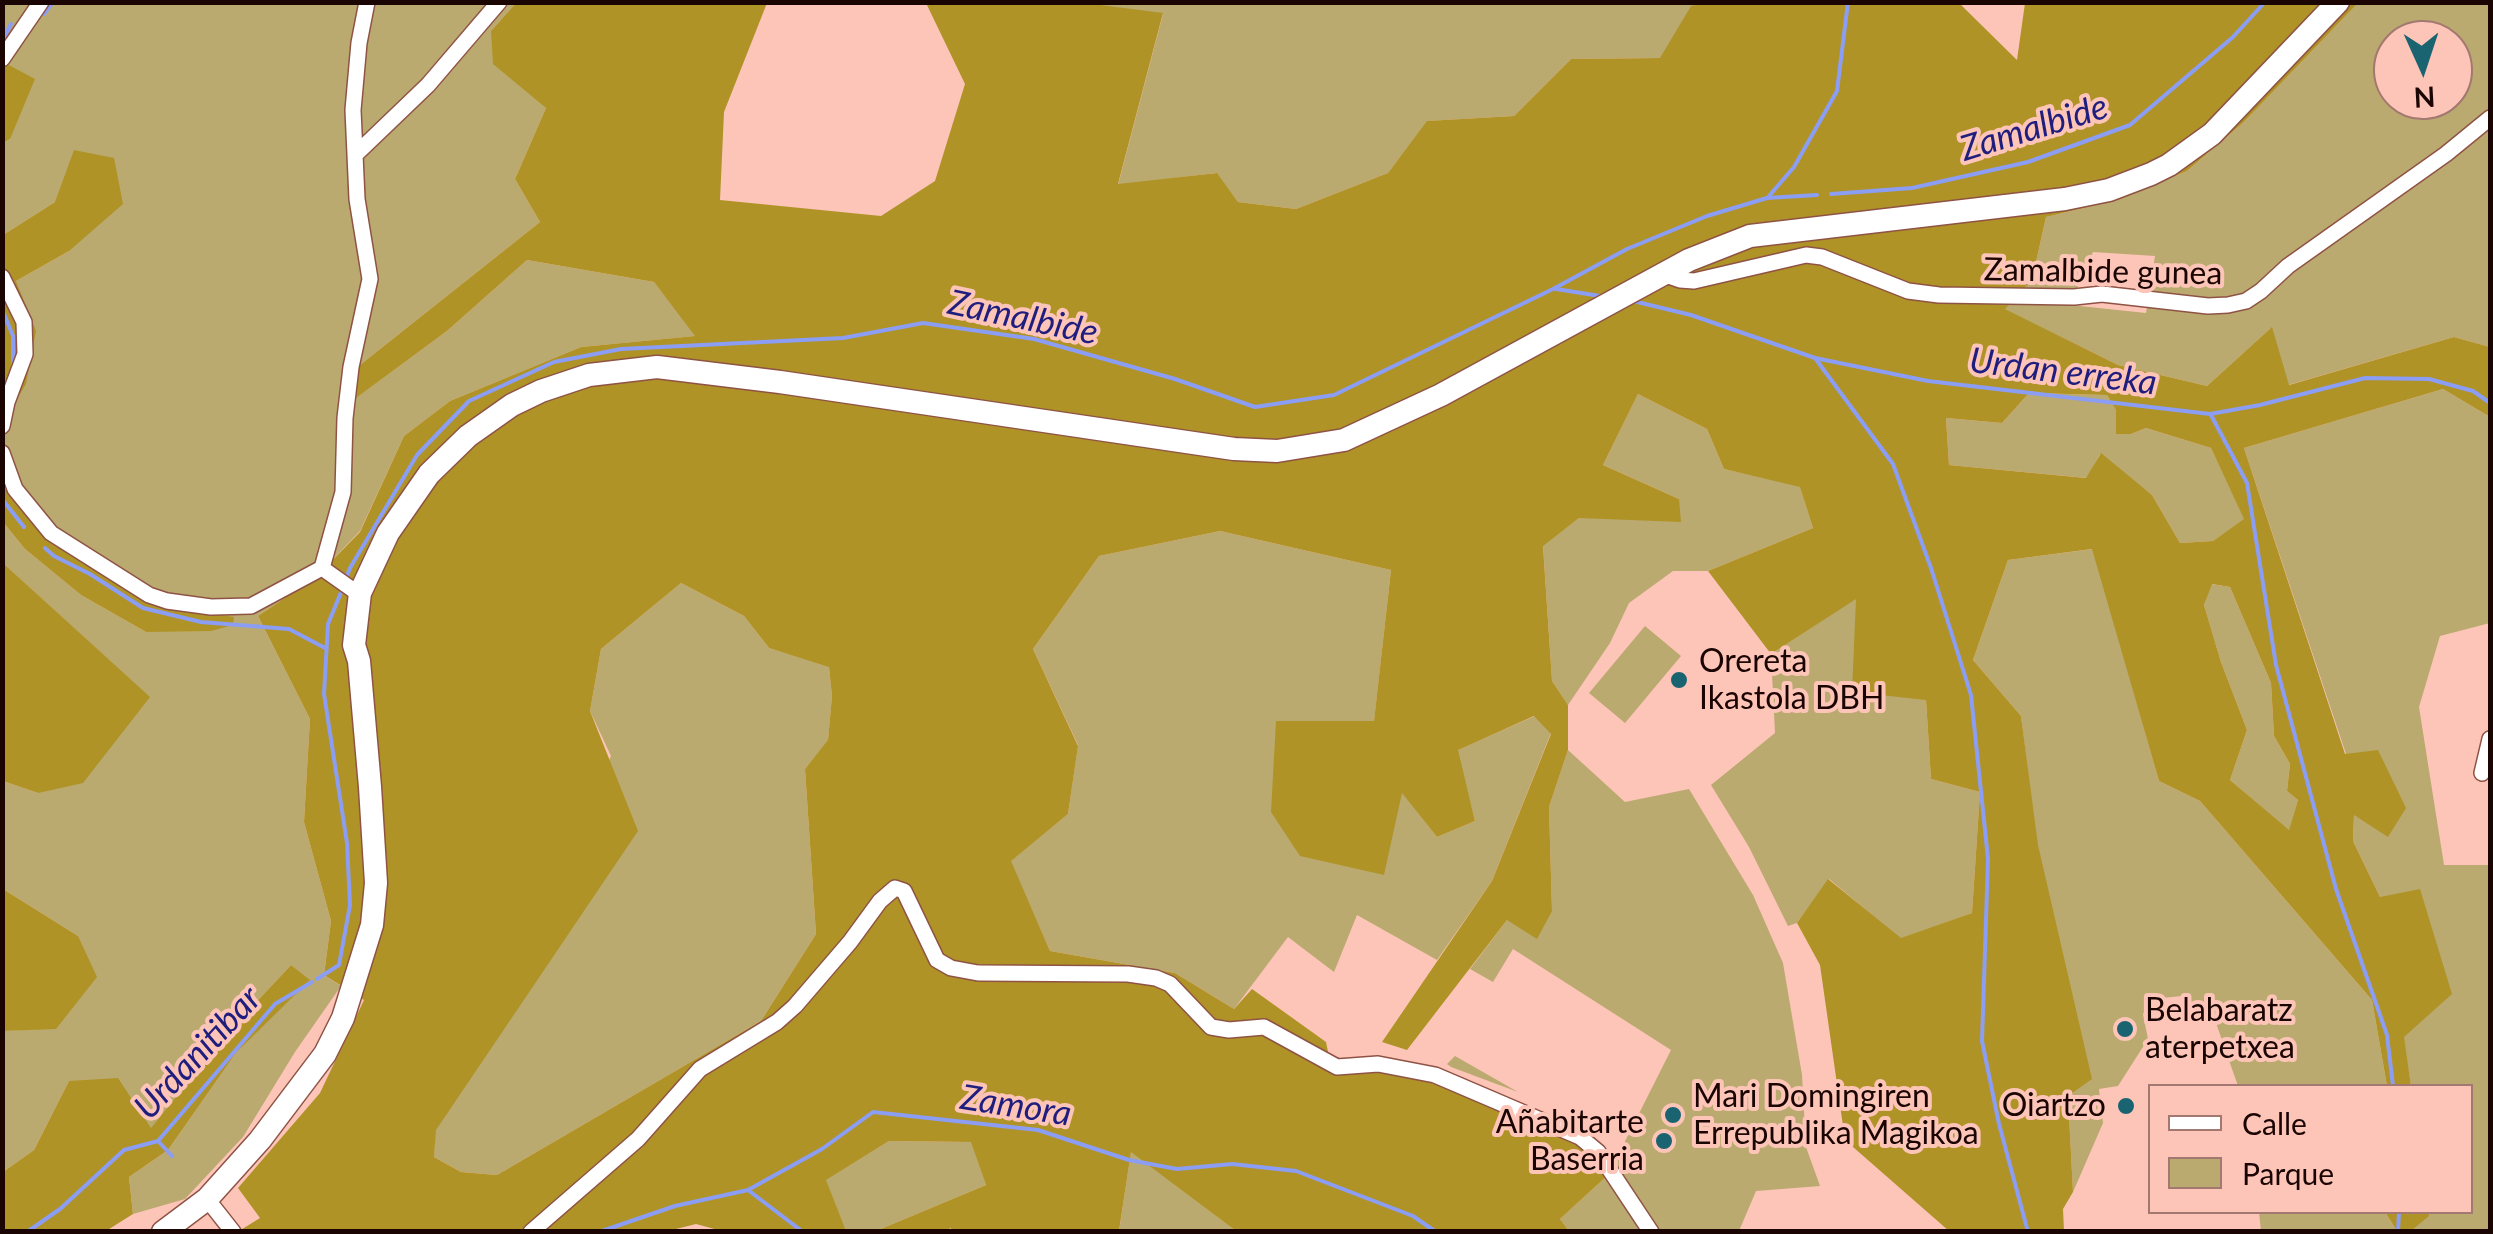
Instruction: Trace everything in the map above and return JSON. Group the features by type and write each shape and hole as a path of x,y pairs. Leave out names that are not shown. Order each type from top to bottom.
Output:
{"main road":[{"path":"164,1232 207,1199 271,1126 324,1054 346,1008 372,925 375,848 361,652 354,625 359,587 388,533 429,474 486,422 541,391 590,375 657,367 1234,449 1289,450 1344,440 1442,396 1663,274 1750,236 2065,199 2127,184 2169,165 2212,134 2338,2"}],"street":[{"path":"2,59 40,2"},
{"path":"326,571 343,492 351,367 370,279 357,199 353,110 358,43 367,2"},
{"path":"355,155 441,72 500,2"},
{"name":"Zamalbide gunea","path":"1663,274 1694,281 1806,255 1822,257 1880,282 1939,295 2102,294 2228,305 2246,301 2261,291 2288,266 2446,154 2490,118"},
{"path":"2,277 24,322 25,354 2,426"},
{"path":"2,452 15,489 51,533 167,602 251,606 326,571"},
{"path":"326,571 359,587"},
{"path":"2482,773 2490,739"},
{"path":"532,1232 638,1139 700,1069 777,1022 795,1006 880,901 895,888 904,891 937,960 951,968 978,973 1128,974 1156,978 1170,984 1211,1027 1264,1027 1337,1067 1378,1064 1436,1076 1580,1136 1598,1152 1650,1232"},
{"path":"207,1199 233,1232"}],"green space":[{"path":"3,3 516,3 491,31 546,108 515,179 540,222 355,369 357,397 447,331 527,260 654,282 696,336 581,347 450,401 404,436 360,531 316,577 258,616 310,719 304,822 331,921 324,975 341,986 243,1137 185,1199 133,1214 129,1177 168,1150 236,1053 309,980 291,965 231,1029 151,1129 69,1081 34,1150 3,1172 3,1031 56,1028 78,936 3,889 3,781 38,793 149,697 3,563 3,522 25,549 81,595 146,632 234,618 165,606 38,529 3,485 2,423 16,281 69,251 55,202 3,235 3,143 10,139 3,62"},
{"path":"1077,3 1711,3 1691,7 1661,58 1571,59 1514,116 1428,121 1388,173 1296,209 1238,202 1216,173 1118,185 1163,14"},
{"path":"2358,3 2490,3 2490,347 2454,337 2288,385 2271,328 2207,386 2118,365 2004,309 2032,280 2046,217 2121,199 2187,171 2244,122","holes":["2093,252 2155,256 2146,313 2070,305"]},
{"path":"2443,389 2490,417 2490,623 2440,636 2419,707 2444,865 2490,865 2490,1231 2411,1231 2428,1214 2473,1214 2473,1084 2411,1084 2380,897 2353,841 2354,814 2346,754 2244,448"},
{"path":"2029,393 2107,395 2131,434 2146,428 2211,448 2245,519 2213,541 2180,543 2152,495 2100,454 2087,478 1949,465 1946,418 2002,423"},
{"path":"1638,394 1707,429 1724,469 1800,486 1813,528 1708,571 1673,571 1629,603 1610,643 1568,705 1552,681 1543,545 1579,518 1679,499 1603,465"},
{"path":"1220,531 1391,570 1374,722 1276,721 1402,792 1437,837 1475,821 1457,750 1535,716 1551,733 1492,881 1437,960 1357,915 1334,972 1288,937 1234,1009 1175,973 1050,951 1010,861 1068,814 1078,745 1033,649 1099,556"},
{"path":"2093,549 2159,781 2200,801 2372,1000 2387,1084 2237,1084 2216,1023 2182,996 2152,999 2143,1014 2148,1039 2118,1086 2099,1089 2103,1123 2073,1192 2068,1096 2021,716 1973,660 2008,560"},
{"path":"681,583 744,616 769,648 829,666 832,696 828,741 805,769 816,934 761,1021 497,1175 461,1172 434,1157 435,1130 611,756 590,711 601,649"},
{"path":"2211,584 2230,587 2271,683 2274,736 2290,764 2287,791 2298,800 2289,831 2230,780 2247,730 2204,605"},
{"path":"1856,598 1926,700 1931,779 1980,792 1972,913 1901,939 1829,879 1797,923 1788,926 1749,847 1711,785 1775,733 1771,654"},
{"path":"1645,626 1681,656 1625,723 1589,693"},
{"path":"1568,750 1625,802 1689,789 1753,895 1783,963 1802,1075 1806,1147 1820,1186 1756,1191 1739,1231 1569,1231 1560,1219 1608,1175 1671,1050 1513,949 1493,982 1470,969 1507,920 1552,911 1549,807"},
{"path":"1455,1056 1518,1092 1451,1067 1447,1064"},
{"path":"889,1141 972,1142 986,1185 876,1231 846,1232 825,1180"},
{"path":"1131,1151 1236,1231 1119,1232"},
{"path":"2259,1214 2386,1214 2397,1231 2261,1231"}],"shaded area":[{"path":"1077,2 1163,13 1118,184 1217,173 1238,202 1296,209 1388,173 1427,121 1514,116 1571,59 1660,58 1691,6 1711,2 1959,3 2017,60 2025,3 2358,3 2244,122 2187,171 2121,199 2046,217 2032,280 2005,309 2118,365 2207,386 2272,327 2289,385 2454,337 2490,347 2490,417 2443,389 2244,448 2345,754 2378,750 2406,808 2388,837 2354,815 2353,841 2380,897 2420,889 2452,994 2404,1037 2411,1084 2387,1084 2372,1000 2200,801 2159,781 2092,549 2008,560 1973,660 2021,716 2038,845 2092,1079 2068,1096 2073,1192 2063,1209 2064,1231 1949,1231 1845,1140 1820,965 1797,923 1828,879 1901,938 1972,913 1980,792 1931,779 1926,700 1852,692 1856,599 1771,654 1708,571 1813,528 1800,487 1724,469 1707,429 1638,394 1603,465 1679,499 1681,522 1579,518 1543,546 1552,681 1568,705 1568,750 1549,807 1552,911 1537,939 1507,920 1407,1050 1382,1042 1492,881 1551,734 1534,716 1458,750 1475,821 1437,837 1402,793 1384,875 1300,856 1271,812 1276,721 1374,721 1391,570 1220,531 1099,556 1033,649 1078,746 1068,814 1011,861 1050,951 1175,973 1234,1009 1252,989 1326,1042 1332,1071 1379,1070 1432,1083 1575,1141 1592,1154 1608,1175 1560,1219 1569,1231 1236,1231 1131,1152 1119,1231 876,1231 986,1185 971,1142 889,1141 826,1180 846,1231 722,1231 696,1224 664,1232 239,1231 260,1218 238,1188 320,1093 364,1000 324,975 331,921 304,822 310,719 258,616 316,577 360,532 404,436 450,401 581,347 695,336 654,282 527,260 447,331 356,398 355,369 540,222 515,179 546,108 493,64 491,31 516,3 767,3 724,112 720,200 881,216 935,181 965,84 926,3","holes":["2029,393 2107,395 2116,410 2116,434 2146,428 2211,448 2244,519 2213,541 2180,543 2152,495 2101,453 2086,478 1949,465 1946,418 2002,423","681,583 744,616 769,648 829,667 832,696 828,740 805,769 816,934 761,1021 497,1175 461,1172 434,1157 436,1130 638,831 590,711 601,649","2212,584 2230,587 2271,683 2274,736 2290,764 2287,791 2298,800 2289,830 2230,780 2247,730 2204,605"]},
{"path":"3,62 35,79 10,139 3,143"},
{"path":"74,150 114,158 123,204 69,251 16,281 36,331 26,384 3,423 3,235 55,202"},
{"path":"2,485 38,529 79,556 165,606 234,617 233,625 211,631 146,632 81,595 25,549 3,522"},
{"path":"3,563 150,697 83,783 38,793 3,781"},
{"path":"3,889 78,936 97,977 56,1029 3,1031"},
{"path":"291,965 310,980 236,1053 168,1150 129,1177 133,1214 106,1231 3,1231 3,1172 34,1150 69,1081 118,1078 151,1128 231,1029"},
{"path":"2386,1214 2428,1214 2411,1231 2397,1231"}],"waterway":[{"path":"44,14 53,2"},
{"path":"1769,196 1794,167 1837,91 1848,2"},
{"name":"Zamalbide","path":"1831,194 1912,188 2028,162 2130,125 2233,37 2265,2"},
{"path":"2,41 11,24"},
{"name":"Zamalbide","path":"345,581 417,455 469,401 554,362 621,349 843,338 923,323 1034,339 1175,379 1255,407 1334,395 1627,249 1707,216 1767,198 1817,195"},
{"name":"Urdan erreka","path":"1556,289 1600,296"},
{"name":"Urdan erreka","path":"1633,301 1691,315 1815,358 1928,381 2210,414 2365,378 2429,379 2473,391 2490,403"},
{"path":"2,309 13,336 13,367"},
{"path":"1815,358 1893,464 1971,695 1988,859 1982,1041 2028,1232"},
{"path":"2,391 7,381"},
{"path":"2211,415 2247,483 2276,665 2336,889 2387,1035 2393,1084"},
{"path":"2,499 24,527"},
{"path":"45,548 143,608 201,622 289,629 325,648"},
{"name":"Urdanitibar","path":"317,979 339,965 350,905 347,843 324,694 328,624 342,590"},
{"name":"Urdanitibar","path":"27,1232 60,1209 124,1150 158,1141 275,1004 312,982"},
{"name":"Zamora","path":"599,1232 675,1206 748,1190 822,1149 873,1112 1038,1130 1129,1160 1177,1169 1232,1164 1296,1171 1413,1216 1436,1232"},
{"path":"158,1141 172,1156"},
{"path":"748,1190 803,1232"},
{"path":"2398,1232 2399,1214"}],"place":[{"name":"Orereta Ikastola DBH","path":"1679,680"},
{"name":"Belabaratz aterpetxea","path":"2125,1029"},
{"name":"Oiartzo","path":"2126,1106"},
{"name":"Mari Domingiren Errepublika Magikoa","path":"1673,1115"},
{"name":"Añabitarte Baserria","path":"1664,1141"}]}
